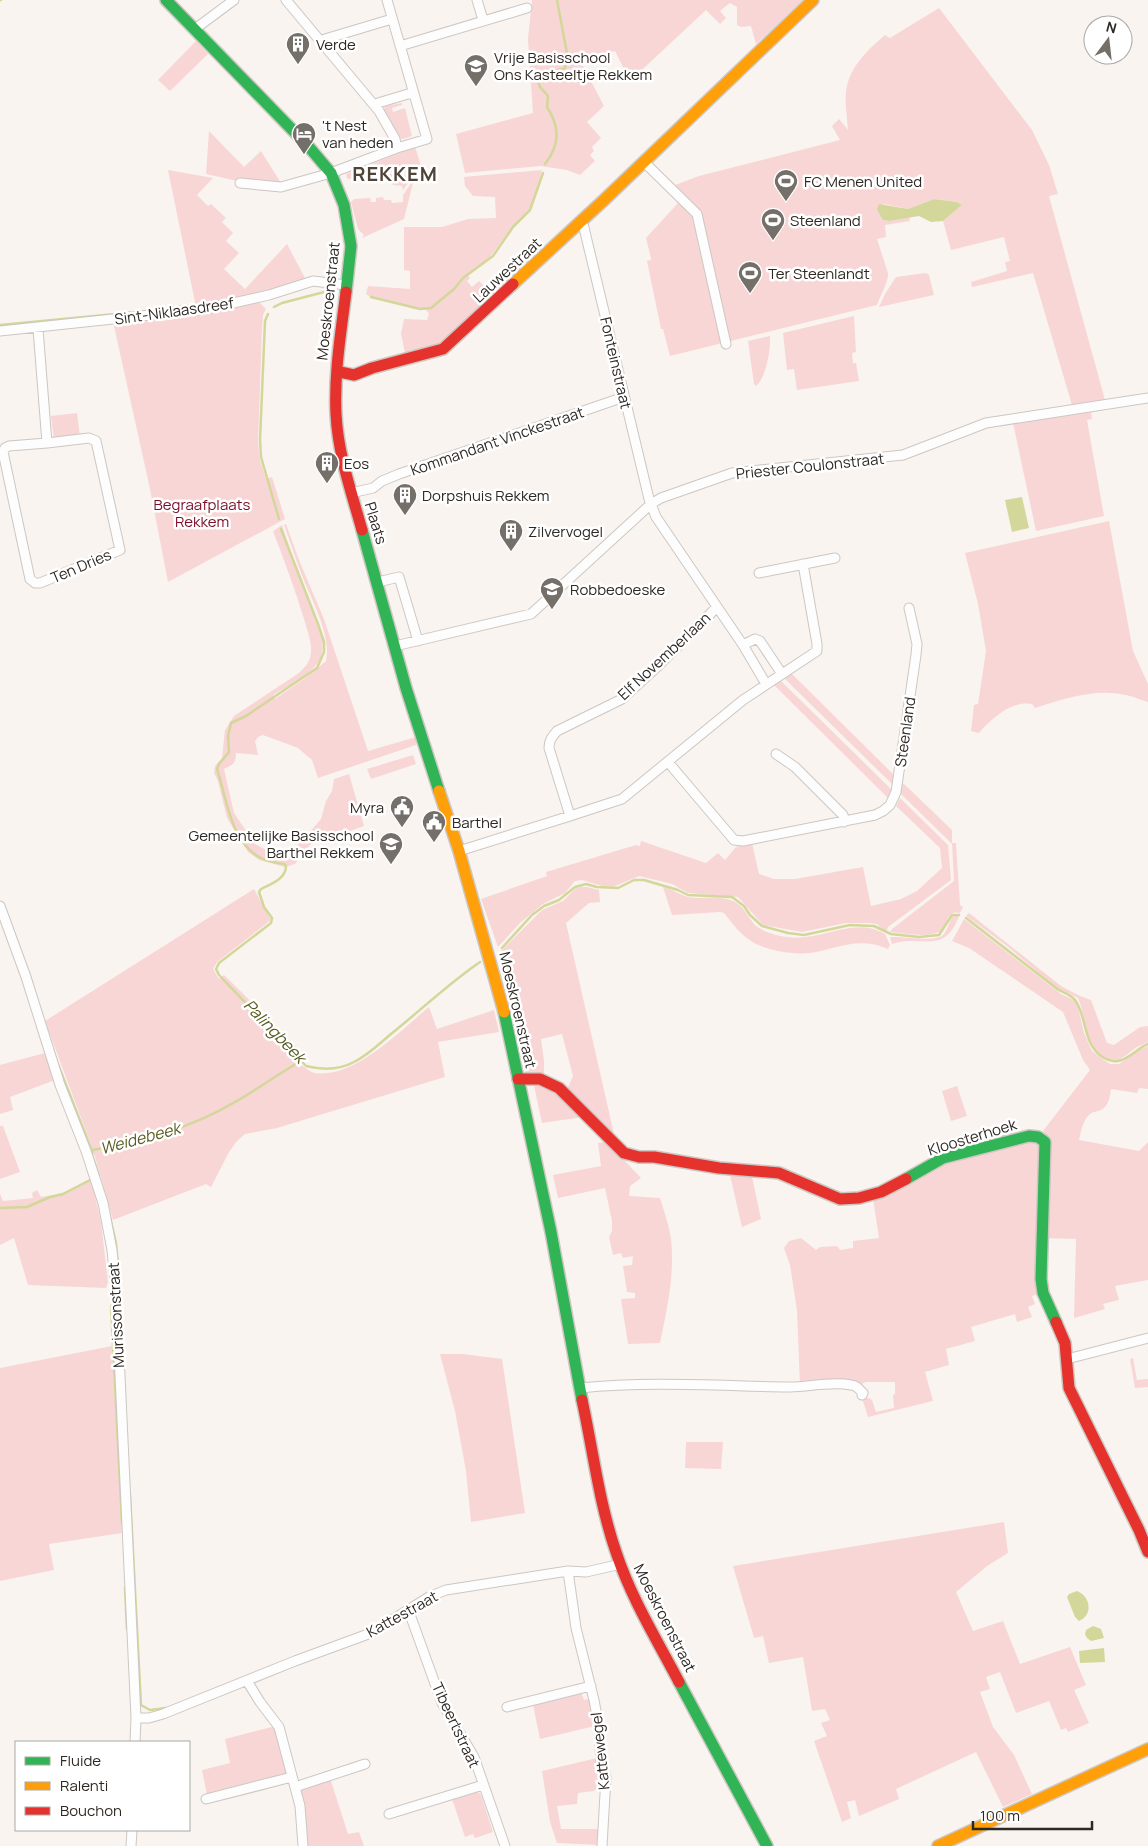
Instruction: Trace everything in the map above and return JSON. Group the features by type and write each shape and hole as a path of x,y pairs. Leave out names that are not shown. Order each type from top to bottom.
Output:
{"main road":[{"name":"Moeskroenstraat","path":"166,0 333,173 344,205 351,246 338,374 338,435 351,493"},
{"name":"Lauwestraat","path":"338,374 344,368 372,368 443,349 644,162 813,0"},
{"name":"Plaats","path":"351,493 395,646"},
{"name":"Moeskroenstraat","path":"395,646 406,688 459,851 492,962 551,1232 570,1339 607,1521 636,1601 767,1846"},
{"name":"Kloosterhoek","path":"518,1079 540,1079 559,1088 620,1149 632,1156 654,1157 719,1168 779,1173 840,1199 859,1198 881,1192 943,1158 1029,1136 1038,1137 1045,1142 1040,1253 1043,1293 1065,1343 1069,1388 1148,1552"},
{"path":"938,1846 1148,1749"}],"street":[{"path":"195,30 234,0"},
{"path":"286,0 375,106 395,139 397,148"},
{"path":"240,183 281,187 333,173 397,148 427,139 387,0"},
{"path":"477,0 484,20"},
{"path":"400,46 527,8"},
{"path":"322,43 325,39 392,19"},
{"path":"375,106 400,96 413,94"},
{"path":"644,162 697,214 726,344"},
{"name":"Fonteinstraat","path":"580,222 585,232 645,488 651,504"},
{"name":"Sint-Niklaasdreef","path":"0,331 38,329 207,309 269,295 313,281 346,285"},
{"path":"38,329 47,443"},
{"name":"Kommandant Vinckestraat","path":"373,488 382,481 399,474 624,398"},
{"name":"Priester Coulonstraat","path":"395,646 531,614 651,504 661,498 732,473 903,455 986,423 1148,398"},
{"name":"Ten Dries","path":"89,438 96,441 120,550 40,583 35,583 30,579 3,452 4,448 9,446 47,443 89,438"},
{"name":"Plaats","path":"351,493 373,488"},
{"name":"Elf Novemberlaan","path":"651,504 656,517 743,645"},
{"path":"759,572 836,558"},
{"path":"459,851 622,799 743,700 816,651 817,644 803,564"},
{"path":"378,582 399,578 418,641"},
{"name":"Elf Novemberlaan","path":"570,816 549,748 552,736 557,731 622,699 717,607"},
{"name":"Steenland","path":"668,762 734,840 743,841 844,822 875,815 883,811 890,805 896,792 916,655 916,644 909,608"},
{"path":"766,684 743,645 755,640 760,641 782,674"},
{"path":"776,754 795,767 843,815 844,822"},
{"name":"Murissonstraat","path":"0,906 26,977 60,1085 86,1151 107,1221 116,1290 136,1718 135,1741"},
{"path":"1067,1359 1148,1338"},
{"path":"580,1388 611,1385 802,1387 841,1384 859,1388 863,1393 862,1395"},
{"name":"Kattestraat","path":"136,1718 149,1718 163,1714 371,1633 429,1596 446,1590 568,1571 586,1572 621,1564"},
{"name":"Kattewegel","path":"568,1571 576,1628 591,1686 599,1727 601,1763 606,1777 602,1846"},
{"name":"Tibeertstraat","path":"408,1609 442,1702 474,1756 505,1846"},
{"path":"247,1681 279,1727 302,1820 304,1846"},
{"path":"507,1707 591,1686"},
{"path":"295,1787 365,1764"},
{"path":"206,1799 292,1777"},
{"name":"Tibeertstraat","path":"390,1814 483,1785"},
{"path":"132,1831 132,1846"}],"green space":[{"path":"532,0 803,0 756,44 751,26 741,27 737,25 737,7 730,3 720,11 726,18 720,24 706,10 630,81 615,51 582,64 604,106 587,122 601,138 592,147 594,151 590,155 595,161 580,175 567,170 540,166 465,173 456,134 533,113 528,39"},
{"path":"939,8 1032,130 1049,165 1058,194 1049,196 1105,400 1072,405 1033,273 972,287 971,282 1007,271 1005,262 1010,261 1004,237 951,250 943,221 962,205 957,202 934,199 908,209 884,204 877,210 883,220 889,221 909,217 910,221 885,225 886,237 877,239 888,276 877,305 670,356 663,329 661,329 647,261 651,260 651,258 646,238 678,203 645,169 652,162 675,185 699,176 840,140 832,126 839,119 848,130 846,91 849,78 857,64 867,51 885,35 890,38"},
{"path":"196,41 208,54 170,91 158,80"},
{"path":"402,103 402,105 392,108 393,112 405,108 412,136 403,139 399,138 383,112 385,106"},
{"path":"209,131 244,167 261,151 281,183 237,181 206,174"},
{"path":"415,147 423,172 388,172 347,178 346,174"},
{"path":"168,170 213,178 197,195 208,206 211,204 226,218 222,222 233,233 226,241 239,253 224,269 245,289 287,244 306,280 227,301 196,307"},
{"path":"542,170 530,208 512,227 487,261 467,274 470,278 467,281 472,287 479,281 487,289 483,292 481,298 487,303 444,343 405,353 401,334 404,319 427,320 429,314 426,310 371,297 366,294 368,286 410,289 410,271 404,270 404,227 442,227 468,219 496,218 495,197 473,196 465,186 464,177"},
{"path":"390,174 413,176 403,190 402,186 393,185 390,177 382,178 382,181 352,182 354,180"},
{"path":"414,179 404,219 362,238 364,235 358,229 351,202 354,199 370,198 371,202 376,202 376,198 383,197 384,200 391,200 392,203 403,202 403,195"},
{"path":"926,273 929,275 934,295 879,307 896,277"},
{"name":"Begraafplaats Rekkem","path":"259,302 266,309 263,315 262,330 258,442 260,460 266,479 272,477 285,519 168,582 150,489 114,326 198,314"},
{"path":"854,316 856,352 852,353 859,381 797,390 794,369 787,370 783,333"},
{"path":"770,336 767,363 763,377 756,386 754,384 748,341"},
{"path":"1091,410 1092,419 1087,420 1104,516 1036,531 1013,423"},
{"path":"77,413 80,436 54,439 51,416"},
{"path":"1109,521 1133,651 1148,684 1148,702 1114,693 1103,693 1057,701 1035,708 1032,704 1017,705 1002,712 979,733 971,731 974,705 978,704 986,651 978,604 965,553"},
{"path":"286,524 324,619 368,751 416,737 416,745 318,778 312,760 298,748 263,735 255,741 258,755 236,753 233,763 224,769 234,813 255,844 268,851 287,852 300,843 321,819 326,801 332,791 334,779 349,774 364,826 327,839 325,832 314,840 295,864 285,867 259,860 248,852 227,818 218,781 214,773 215,766 222,758 225,730 234,716 299,673 307,664 311,653 308,632 273,531 282,525 323,641 321,656 316,666 298,680 273,695 275,699 326,661 326,640 323,628 284,525"},
{"path":"791,673 895,776 894,786 784,678"},
{"path":"780,680 893,791 889,799 773,684"},
{"path":"413,755 416,764 371,779 367,769"},
{"path":"903,783 952,830 952,843 956,843 960,905 963,907 960,913 955,912 949,916 942,930 934,934 922,935 890,932 954,881 952,844 900,793"},
{"path":"900,798 948,845 951,880 888,927 886,933 877,924 870,923 846,923 802,932 763,925 738,897 688,893 672,884 639,876 613,887 582,880 575,881 565,893 543,904 520,923 498,947 481,899 547,876 546,872 636,845 640,846 641,841 706,863 718,853 725,860 736,847 752,843 759,874 774,879 795,879 863,867 871,906 901,899 917,891 942,868 940,848 896,806"},
{"path":"580,887 599,890 600,902 589,903 566,923 616,1143 567,1090 573,1076 562,1034 541,1039 544,1075 526,1074 499,953 542,910 563,901 575,889"},
{"path":"663,887 688,897 722,898 733,901 743,909 756,926 776,935 800,938 861,927 885,934 890,945 888,949 868,943 858,943 810,953 771,949 747,938 724,913 672,915"},
{"path":"254,889 271,920 217,962 213,969 219,979 224,975 298,1048 305,1059 299,1063 309,1070 315,1073 330,1073 361,1061 391,1040 429,1007 437,1029 494,1010 499,1032 438,1042 445,1077 277,1128 245,1134 229,1152 211,1187 206,1184 113,1220 93,1150 45,1021"},
{"path":"969,913 1061,986 1091,1000 1107,1043 1114,1045 1140,1027 1148,1026 1148,1042 1137,1047 1118,1061 1107,1059 1093,1046 1078,998 1054,986 1007,946 966,916"},
{"path":"953,916 959,916 953,928 947,936 939,940 892,944 890,937 938,938 945,932"},
{"path":"964,919 1061,994 1074,1000 1078,1007 1084,1033 1092,1051 1104,1060 1110,1064 1119,1064 1137,1051 1148,1046 1148,1089 1139,1088 1137,1093 1111,1089 1106,1106 1100,1111 1091,1113 1086,1119 1079,1140 1139,1151 1148,1142 1148,1280 1115,1286 1119,1300 1103,1304 1105,1309 1074,1318 1076,1239 1043,1238 1051,1141 1043,1131 1090,1070 1083,1060 1063,1012 969,948 952,941"},
{"path":"45,1053 55,1080 10,1097 13,1110 0,1114 0,1065"},
{"path":"533,1081 551,1087 583,1117 542,1123"},
{"path":"957,1086 967,1116 951,1121 942,1091"},
{"path":"0,1126 3,1126 20,1172 0,1179"},
{"path":"1021,1140 1040,1144 1041,1293 1032,1296 1035,1304 1028,1307 1032,1317 1017,1322 1015,1314 971,1327 975,1341 946,1349 949,1365 925,1372 933,1401 868,1417 862,1398 872,1400 876,1412 894,1408 895,1382 800,1386 797,1310 790,1265 784,1248 789,1241 801,1238 816,1250 820,1247 837,1246 840,1250 853,1248 853,1241 879,1238 873,1199 944,1162"},
{"path":"607,1142 641,1178 630,1186 629,1196 660,1198 668,1223 672,1265 668,1304 660,1343 628,1344 621,1299 635,1298 635,1293 627,1292 623,1266 632,1265 633,1256 623,1258 621,1253 613,1255 609,1237 612,1231 612,1221 605,1188 558,1198 553,1175 601,1166 598,1143"},
{"path":"729,1171 751,1172 761,1219 742,1227"},
{"path":"91,1179 101,1222 108,1282 106,1288 28,1285 14,1238 0,1245 0,1194 3,1201 33,1198 32,1193 37,1190 41,1197 61,1194"},
{"path":"112,1346 122,1533 49,1544 54,1570 0,1581 0,1368"},
{"path":"440,1354 463,1354 502,1359 525,1513 471,1522 466,1471 455,1411"},
{"path":"1133,1358 1137,1380 1148,1379 1148,1387 1135,1388 1130,1359"},
{"path":"686,1442 723,1442 721,1469 685,1468"},
{"path":"1004,1522 1008,1553 987,1566 956,1592 973,1631 1003,1621 1020,1664 1070,1647 1086,1685 1074,1690 1089,1723 1068,1732 1066,1728 1061,1730 1049,1701 1016,1713 1000,1672 986,1677 990,1689 980,1692 993,1727 1014,1755 1032,1794 1003,1807 976,1752 896,1789 899,1799 859,1816 855,1800 847,1802 851,1818 842,1822 814,1741 827,1736 821,1723 830,1720 825,1709 812,1711 803,1657 769,1663 763,1636 754,1638 733,1566"},
{"path":"581,1692 584,1700 592,1698 595,1726 540,1739 533,1705"},
{"path":"276,1726 288,1772 285,1775 207,1795 202,1770 230,1763 225,1739"},
{"path":"597,1758 604,1784 594,1791 578,1793 577,1804 557,1806 561,1829 601,1829 600,1845 557,1843 550,1822 542,1771"},
{"path":"330,1778 348,1834 359,1832 364,1846 307,1846 304,1809 299,1789"},
{"path":"478,1792 481,1795 493,1832 475,1838 473,1834 465,1837 452,1799"}],"shaded area":[{"path":"934,199 957,202 962,205 943,221 931,222 919,216 889,221 883,220 877,210 879,204 908,209"},
{"path":"1022,497 1029,528 1012,532 1005,500"},
{"path":"1077,1591 1085,1597 1088,1605 1087,1614 1079,1621 1075,1617 1067,1597 1069,1594"},
{"path":"1093,1626 1101,1629 1104,1638 1091,1641 1087,1638 1086,1630"},
{"path":"1104,1648 1105,1662 1080,1663 1079,1651"}],"waterway":[{"name":"Palingbeek","path":"545,164 556,143 556,129 547,107 548,96 540,87 538,81 544,75 565,68 568,59 557,0"},
{"path":"371,297 420,309 431,308 454,289 463,278 493,256 513,227 530,210 543,173"},
{"path":"274,307 282,303 328,291"},
{"path":"159,309 194,305"},
{"path":"0,325 147,311"},
{"path":"268,314 265,321 260,440 261,457 279,519"},
{"name":"Palingbeek","path":"281,529 318,624 324,642 324,652 317,668 246,716 231,723 228,736 229,752 217,769 231,819 242,842 251,851 264,859 286,866 281,878 259,892 264,907 272,918 271,923 219,963 216,969 219,975 306,1066 330,1068 348,1065 364,1056 480,962"},
{"name":"Palingbeek","path":"502,948 532,915 544,906 559,900 575,887 586,884 597,887 618,888 634,880 644,880 678,890 688,895 732,897 744,906 750,915 762,926 804,935 850,925 874,926 891,934 919,937 939,935 952,915 959,915"},
{"path":"966,918 1056,988 1075,1000 1092,1046 1104,1058 1114,1061 1122,1060 1148,1044"},
{"path":"56,1059 92,1151"},
{"name":"Weidebeek","path":"97,1177 99,1176 92,1155 93,1150 148,1138 201,1119 235,1102 301,1061"},
{"name":"Weidebeek","path":"0,1208 27,1207 50,1197 63,1194 92,1179"},
{"path":"109,1213 116,1243 119,1280"},
{"path":"111,1306 122,1523"},
{"path":"130,1495 141,1705 150,1710 166,1708"},
{"path":"125,1588 127,1629"}],"traffic: fast":[{"path":"166,0 309,147 331,173 344,205 351,246 346,292"},
{"path":"362,530 406,688 439,791"},
{"path":"504,1012 551,1232 582,1400"},
{"path":"906,1179 943,1158 1029,1136 1038,1137 1045,1142 1041,1279 1043,1293 1056,1322"},
{"path":"679,1682 767,1846"}],"traffic: slow":[{"path":"513,284 603,201 813,0"},
{"path":"439,791 459,851 504,1012"},
{"path":"938,1846 1148,1749"}],"traffic: jam":[{"path":"340,372 354,375 372,368 443,349 513,284"},
{"path":"346,292 337,368 337,429 349,487 362,530"},
{"path":"518,1079 540,1079 559,1088 624,1153 639,1157 654,1157 719,1168 779,1173 840,1199 859,1198 881,1192 906,1179"},
{"path":"1056,1322 1065,1343 1069,1388 1148,1552"},
{"path":"582,1400 601,1496 616,1552 637,1602 679,1682"}],"place":[{"name":"Verde","path":"298,65"},
{"name":"Vrije Basisschool Ons Kasteeltje Rekkem","path":"476,87"},
{"name":"'t Nest van heden","path":"304,155"},
{"name":"FC Menen United","path":"786,202"},
{"name":"Steenland","path":"773,241"},
{"name":"Ter Steenlandt","path":"750,294"},
{"name":"Eos","path":"327,484"},
{"name":"Dorpshuis Rekkem","path":"405,516"},
{"name":"Zilvervogel","path":"511,552"},
{"name":"Robbedoeske","path":"552,610"},
{"name":"Myra","path":"402,828"},
{"name":"Barthel","path":"434,843"},
{"name":"Gemeentelijke Basisschool Barthel Rekkem","path":"391,865"}],"district":[{"name":"REKKEM","path":"395,173"}]}
